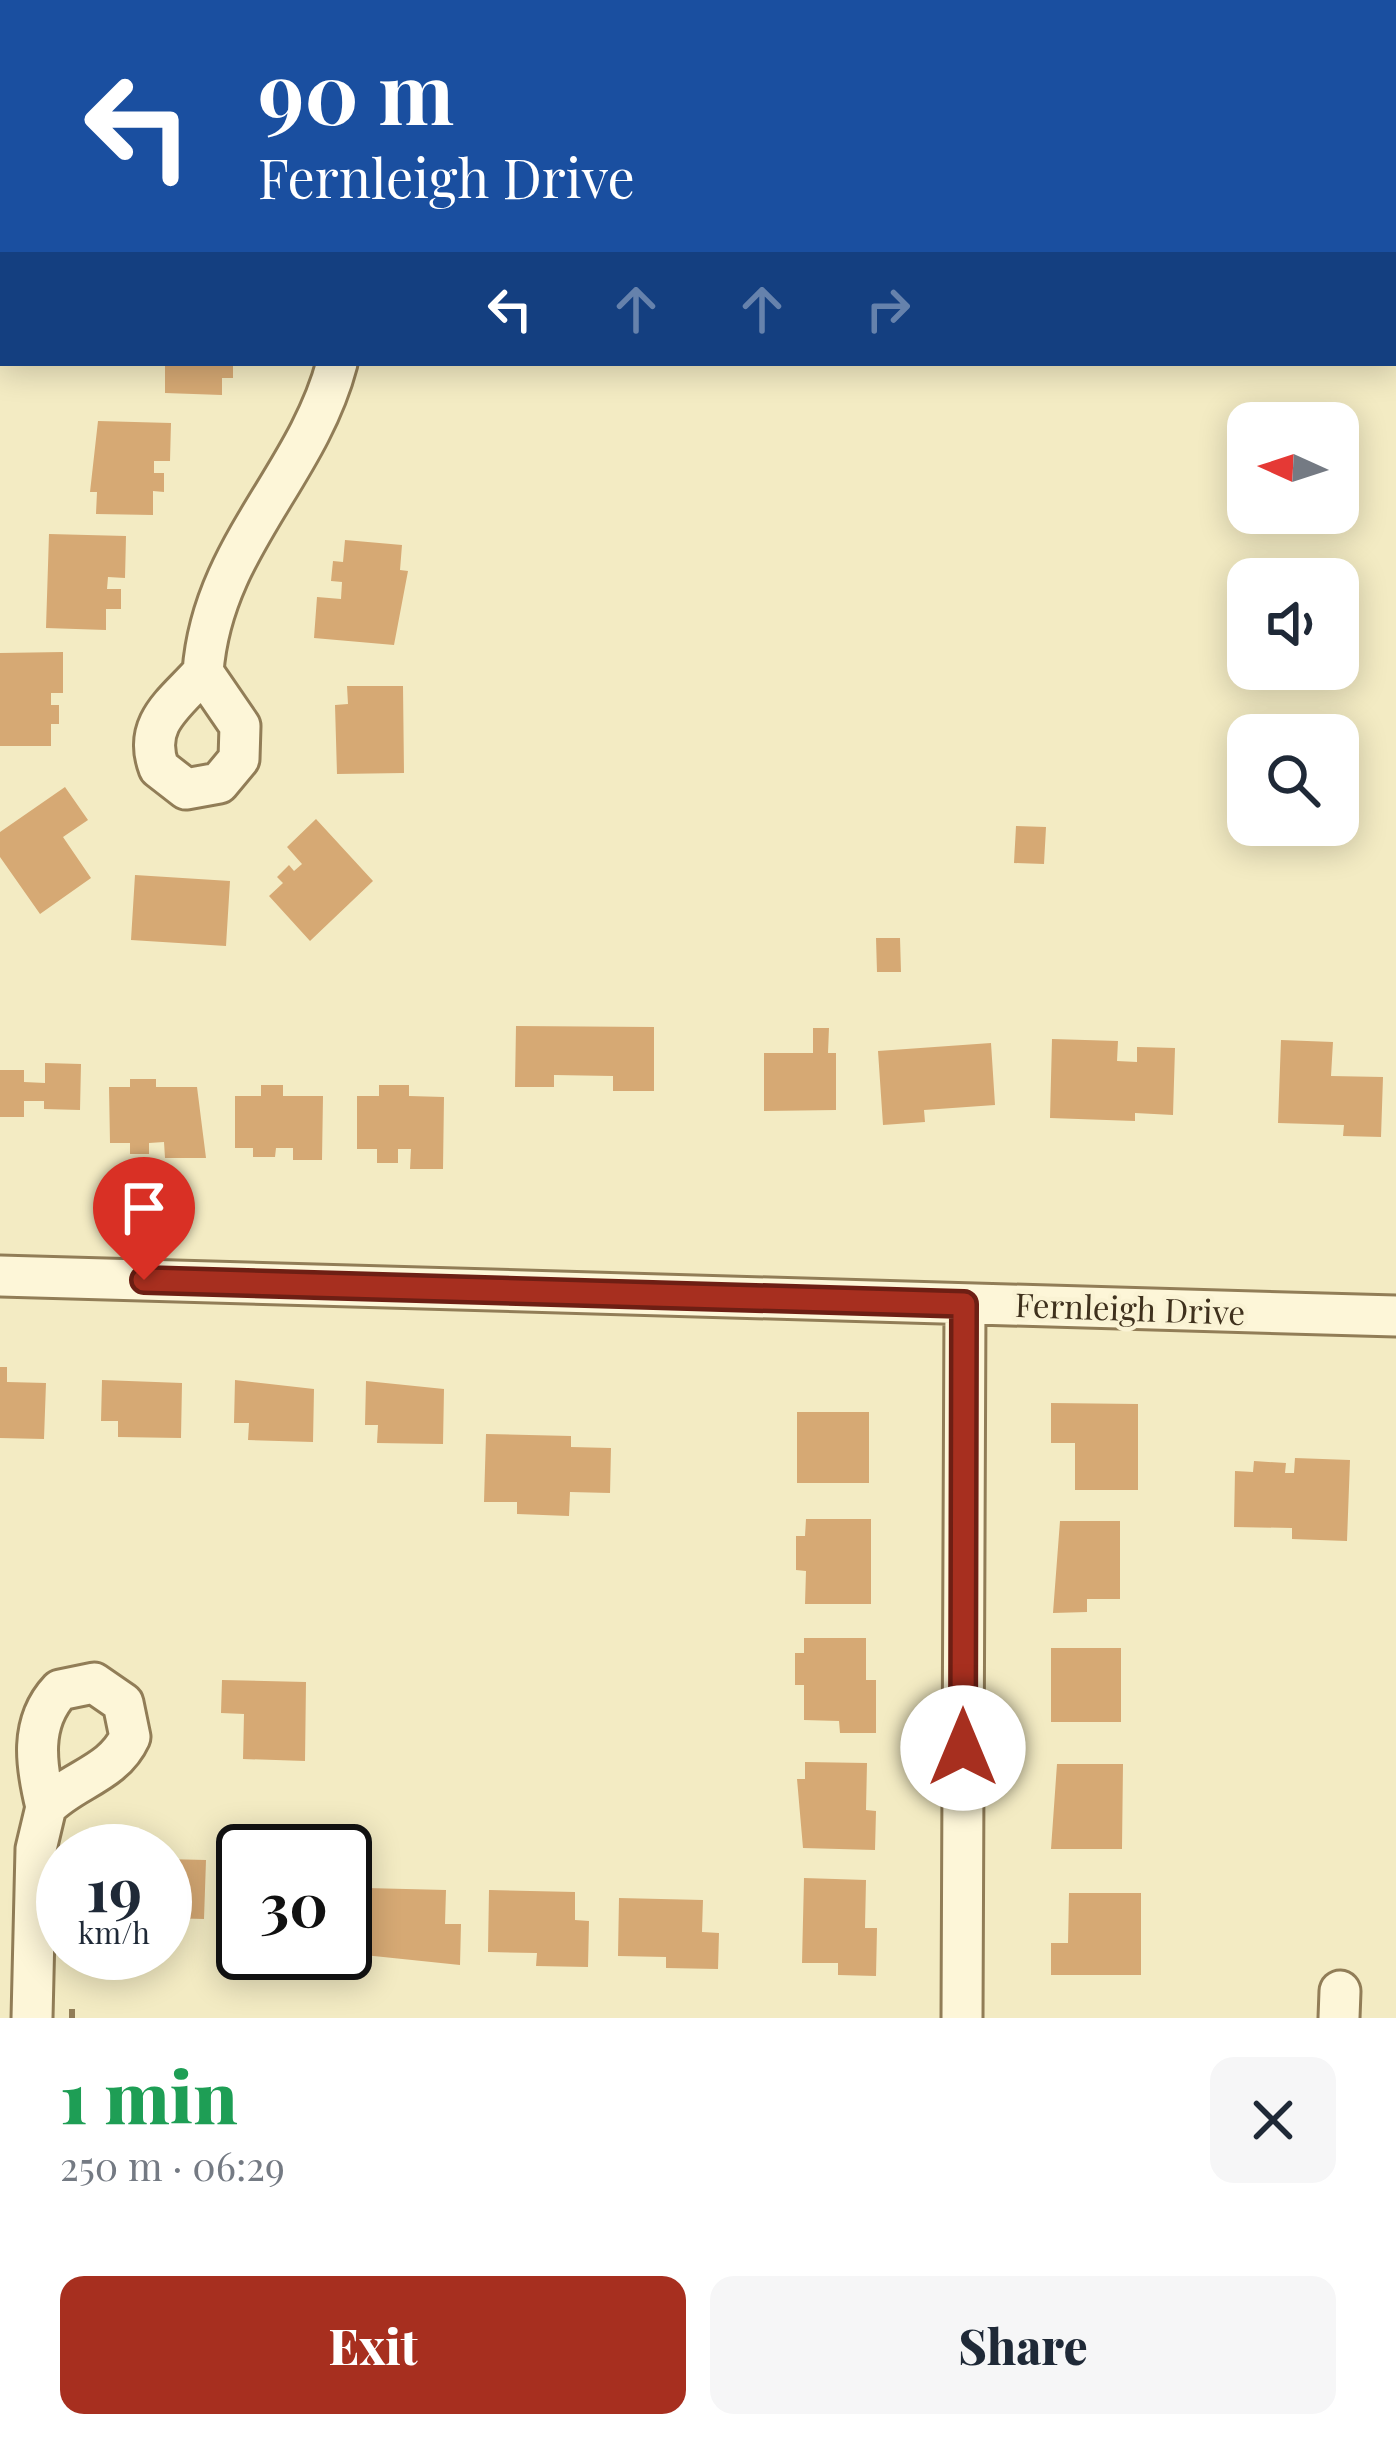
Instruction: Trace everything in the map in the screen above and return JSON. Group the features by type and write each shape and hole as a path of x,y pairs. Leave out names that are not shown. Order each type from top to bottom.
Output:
{"street":[{"path":"203,672 219,594 240,545 317,419 336,366"},
{"name":"Fernleigh Drive","path":"0,1276 1396,1316"},
{"path":"962,2018 964,1304"},
{"path":"32,2018 36,1849 46,1807"}],"path":[{"path":"72,2007 72,2018"}],"building":[{"path":"165,366 233,366 233,378 222,378 222,395 165,393"},
{"path":"98,421 171,423 170,461 154,461 154,473 164,473 164,492 153,491 153,515 96,514 97,492 90,492"},
{"path":"49,534 126,536 125,578 108,577 107,589 121,589 121,609 106,609 106,630 46,628"},
{"path":"345,540 402,545 400,570 408,571 394,645 314,638 317,597 341,599 342,582 331,581 333,561 343,562"},
{"path":"63,652 63,693 51,693 51,705 59,705 59,724 51,724 51,746 0,746 0,653"},
{"path":"347,686 403,686 404,773 337,774 335,705 348,704"},
{"path":"65,787 88,820 63,837 91,878 40,914 0,857 0,832"},
{"path":"316,819 373,881 310,941 269,896 283,883 277,877 289,865 294,871 302,864 287,847"},
{"path":"1016,826 1046,827 1044,864 1014,863"},
{"path":"135,875 230,881 226,946 131,940"},
{"path":"876,938 900,938 901,972 877,972"},
{"path":"516,1026 654,1027 654,1091 613,1091 613,1076 554,1075 554,1087 515,1087"},
{"path":"813,1028 829,1028 828,1053 836,1053 836,1110 764,1111 764,1053 813,1053"},
{"path":"1052,1039 1118,1041 1117,1061 1137,1062 1137,1047 1175,1048 1173,1115 1135,1113 1135,1121 1050,1118"},
{"path":"1281,1040 1333,1042 1331,1076 1383,1077 1381,1137 1343,1136 1344,1125 1278,1123"},
{"path":"991,1043 995,1105 924,1110 925,1122 883,1125 878,1051"},
{"path":"45,1063 81,1064 80,1110 44,1109 44,1101 24,1101 24,1117 0,1117 0,1070 24,1070 24,1082 45,1083"},
{"path":"130,1079 156,1079 156,1087 197,1087 206,1158 165,1158 164,1142 149,1143 149,1154 130,1154 130,1143 110,1143 109,1087 130,1087"},
{"path":"261,1085 283,1085 283,1096 323,1096 322,1160 293,1160 293,1148 276,1148 275,1157 253,1157 253,1148 235,1148 235,1096 261,1096"},
{"path":"379,1085 409,1085 409,1096 444,1097 443,1169 410,1169 411,1149 398,1149 398,1163 377,1163 377,1149 357,1149 357,1096 379,1096"},
{"path":"0,1367 7,1367 7,1382 46,1383 44,1439 0,1438"},
{"path":"102,1380 182,1383 181,1438 118,1437 118,1421 101,1421"},
{"path":"235,1380 314,1389 313,1442 248,1440 249,1423 234,1423"},
{"path":"366,1381 444,1389 443,1444 377,1443 378,1425 365,1425"},
{"path":"1051,1403 1138,1404 1138,1490 1075,1490 1075,1443 1051,1443"},
{"path":"797,1412 869,1412 869,1483 797,1483"},
{"path":"486,1434 571,1436 571,1447 611,1448 610,1493 570,1492 569,1516 517,1514 517,1502 484,1502"},
{"path":"1295,1458 1350,1460 1347,1541 1292,1539 1292,1528 1234,1527 1235,1471 1253,1472 1254,1461 1286,1463 1285,1473 1294,1473"},
{"path":"806,1519 871,1519 871,1604 805,1604 806,1571 796,1570 796,1536 805,1536"},
{"path":"1060,1521 1120,1521 1120,1599 1087,1599 1087,1612 1053,1613"},
{"path":"804,1638 866,1638 866,1680 876,1680 876,1733 840,1733 839,1721 804,1720 804,1685 795,1685 795,1653 804,1653"},
{"path":"1051,1648 1121,1648 1121,1722 1051,1722"},
{"path":"222,1680 306,1682 305,1761 243,1759 244,1714 221,1713"},
{"path":"805,1762 867,1763 866,1810 876,1811 875,1850 803,1848 797,1779 805,1779"},
{"path":"1057,1764 1123,1764 1122,1849 1051,1849"},
{"path":"192,1860 206,1860 204,1919 192,1919"},
{"path":"804,1878 866,1880 865,1928 877,1928 876,1976 838,1975 838,1963 802,1963"},
{"path":"372,1888 446,1890 445,1924 461,1924 460,1965 372,1956"},
{"path":"489,1890 575,1892 575,1920 589,1921 588,1967 536,1966 537,1953 488,1952"},
{"path":"1069,1893 1141,1893 1141,1975 1051,1975 1051,1943 1068,1943"},
{"path":"619,1898 703,1900 702,1932 719,1933 718,1969 666,1968 666,1957 618,1956"}],"route":[{"path":"144,1280 964,1304 963,1748"}]}
